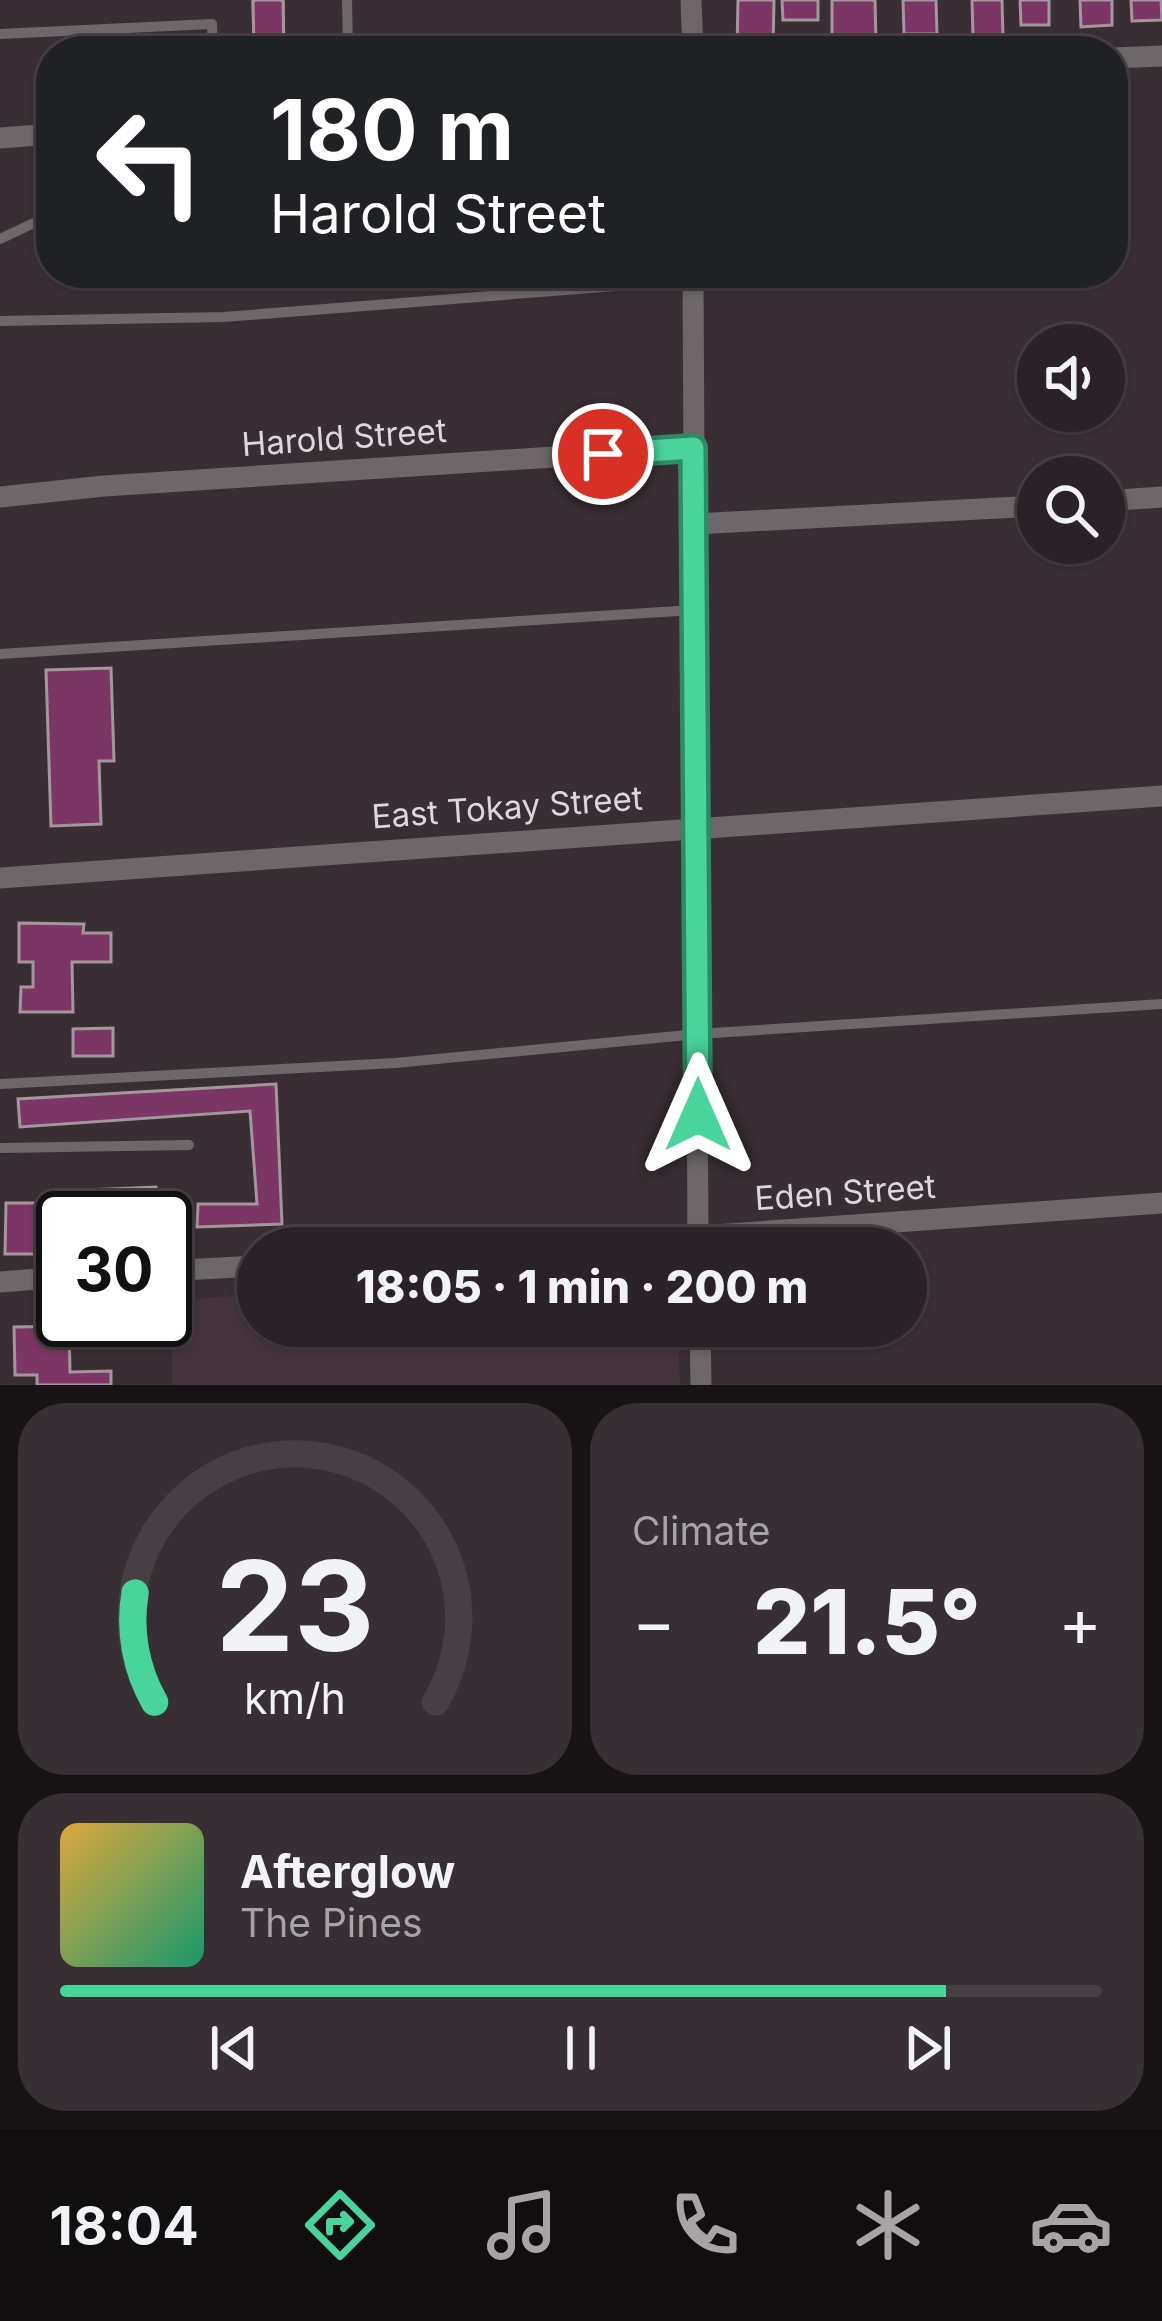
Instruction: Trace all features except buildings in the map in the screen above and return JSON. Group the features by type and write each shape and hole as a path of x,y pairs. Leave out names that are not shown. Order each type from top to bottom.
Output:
{"street":[{"path":"691,0 692,36"},
{"path":"1128,57 1162,56"},
{"path":"0,138 36,135"},
{"path":"693,288 698,1227"},
{"name":"Harold Street","path":"0,497 104,486 693,448"},
{"path":"1125,500 1162,497"},
{"path":"694,524 1017,507"},
{"name":"East Tokay Street","path":"0,878 1162,796"},
{"name":"Eden Street","path":"876,1227 1162,1203"},
{"path":"192,1270 237,1267"},
{"path":"0,1282 36,1279"},
{"path":"700,1347 701,1385"}],"lane":[{"path":"346,0 347,36"},
{"path":"0,34 212,24 212,36"},
{"path":"0,239 36,222"},
{"path":"0,321 224,316 561,288"},
{"path":"0,654 694,610"},
{"path":"0,1084 395,1063 698,1034 1162,1004"},
{"path":"0,1148 189,1144"}],"shaded area":[{"path":"237,1296 237,1347 679,1347 680,1385 172,1385 172,1347 192,1347 192,1299"}],"route":[{"path":"603,454 693,448 698,1115"}]}
